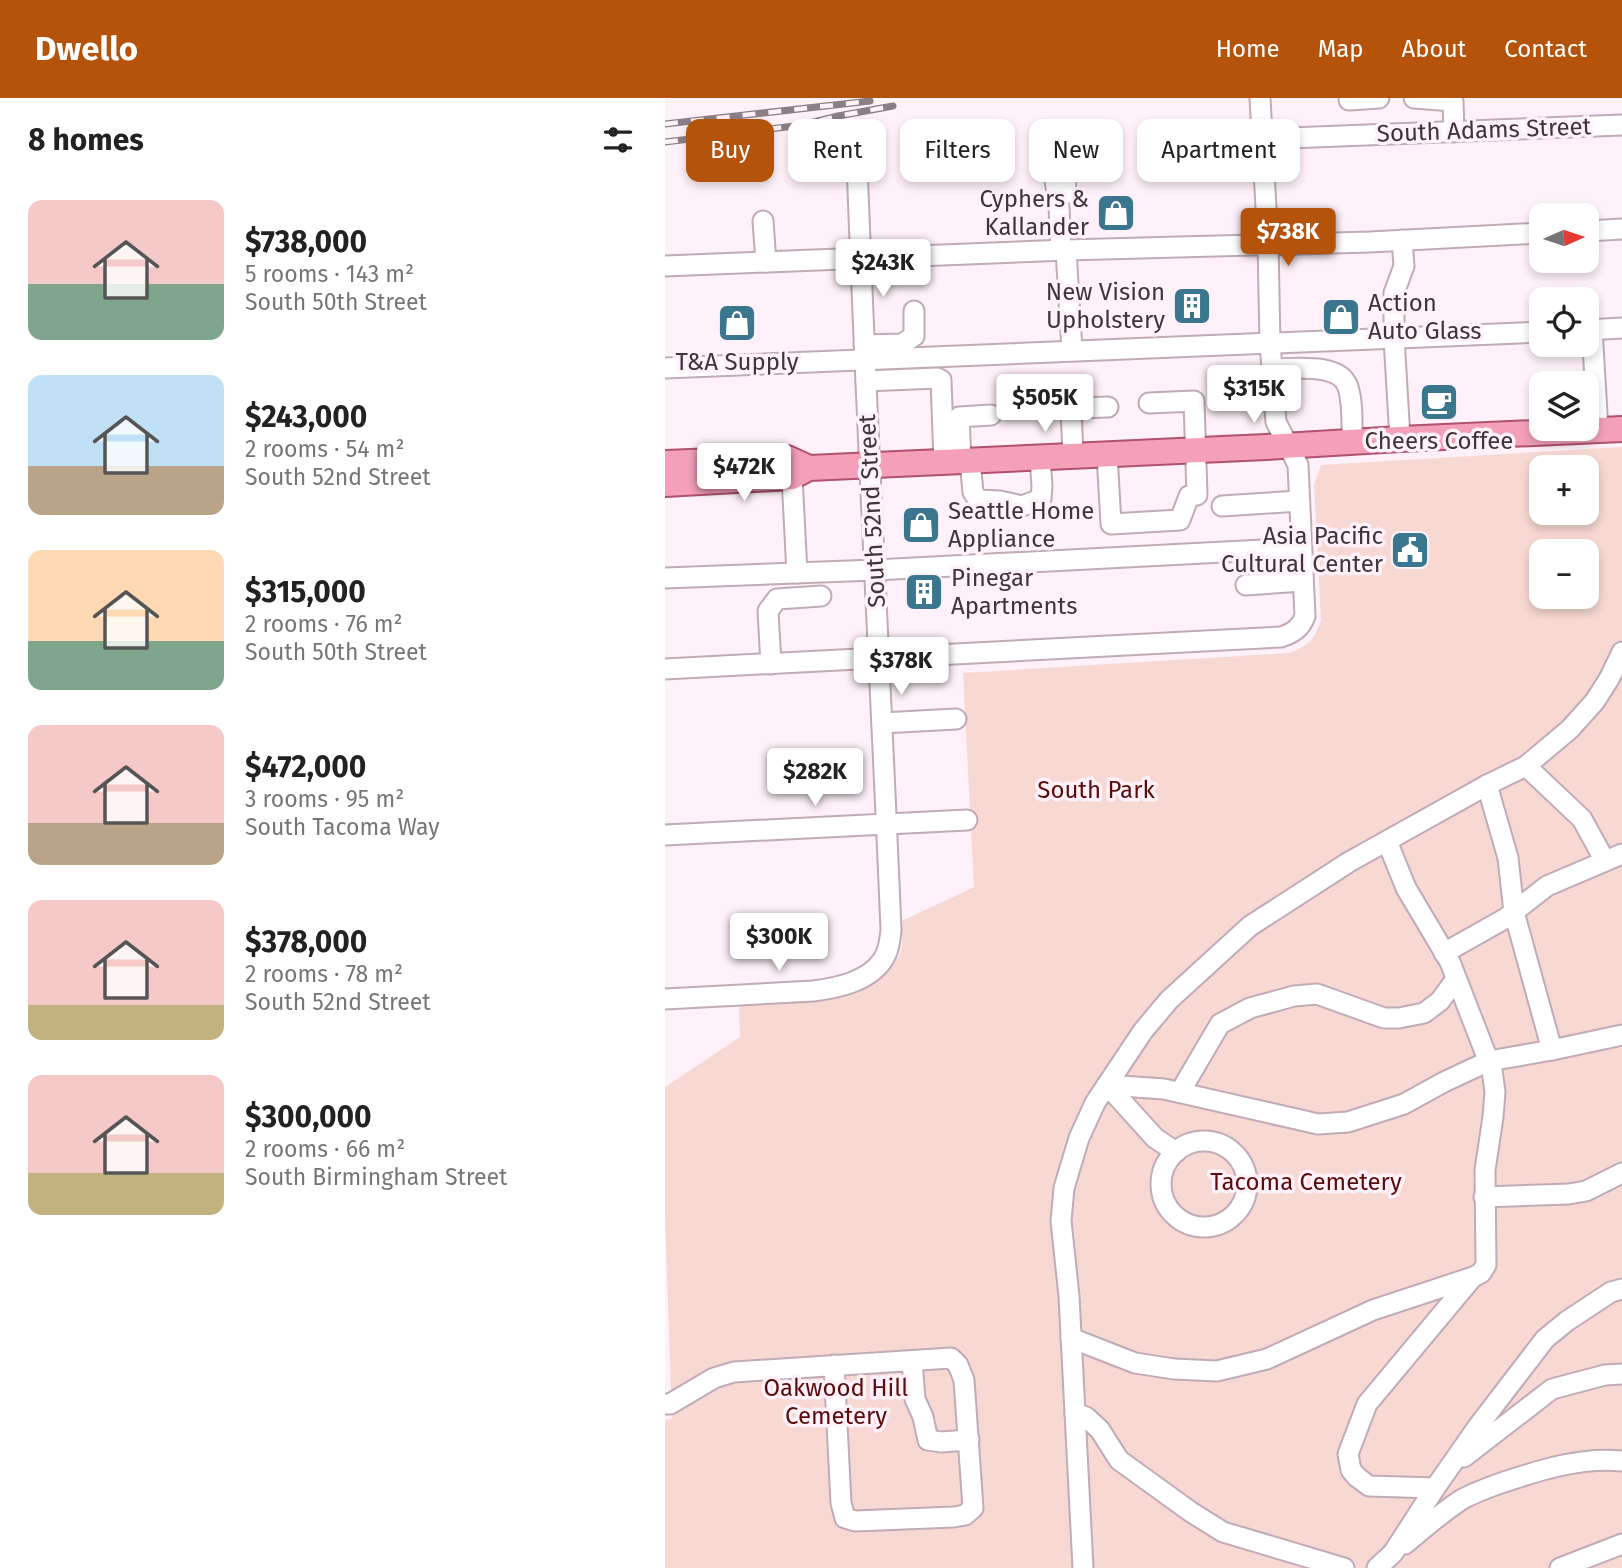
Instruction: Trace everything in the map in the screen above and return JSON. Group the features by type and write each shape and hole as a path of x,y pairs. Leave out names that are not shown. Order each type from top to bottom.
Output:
{"main road":[{"path":"665,484 869,466 1610,430"},
{"path":"665,463 787,458 800,473"}],"street":[{"path":"1259,98 1261,119"},
{"path":"1349,100 1379,98"},
{"path":"1413,98 1453,101 1454,132"},
{"name":"South Adams Street","path":"1300,138 1622,125"},
{"name":"South 52nd Street","path":"665,999 835,988 855,981 876,968 887,953 891,930 858,182"},
{"path":"1055,182 1072,350"},
{"path":"1059,207 1065,196 1066,182"},
{"path":"665,668 1281,637 1293,633 1305,616 1298,465 1276,422 1270,343 1264,182"},
{"path":"763,221 766,262"},
{"path":"1599,230 1622,229"},
{"path":"665,267 1529,234"},
{"path":"1400,439 1394,293 1403,266 1402,240"},
{"path":"865,352 902,344 913,336 914,311"},
{"path":"1599,329 1622,328"},
{"path":"665,368 865,352 1072,350 1529,333"},
{"path":"1595,357 1610,430"},
{"path":"1273,369 1327,370 1338,373 1347,384 1352,442"},
{"path":"866,381 941,380 958,461 978,500 1022,506 1041,499 1040,457"},
{"path":"1107,454 1111,524 1180,520 1189,496 1197,495 1193,401 1149,403"},
{"path":"1043,409 1108,407"},
{"path":"1070,408 1073,456"},
{"path":"958,461 959,417 991,415"},
{"path":"797,573 800,473"},
{"path":"1222,506 1299,501"},
{"path":"665,578 1301,548"},
{"path":"1246,585 1303,581"},
{"path":"771,664 768,611 777,599 821,596"},
{"path":"1083,1568 1069,1296 1061,1221 1064,1188 1079,1138 1095,1103 1143,1031 1169,1000 1250,926 1349,862 1525,766 1570,729 1595,701 1622,652"},
{"path":"882,723 956,719"},
{"path":"1444,953 1514,912 1547,886 1614,858 1582,819 1525,766"},
{"path":"1487,785 1508,858 1514,912 1552,1050"},
{"path":"665,835 967,820"},
{"path":"1071,1338 1135,1363 1174,1369 1217,1371 1267,1359 1373,1310 1481,1273 1486,1265 1485,1170 1495,1092 1489,1061 1444,953 1406,888 1387,841"},
{"path":"1180,1093 1220,1024 1250,1008 1294,996 1317,995 1384,1018 1399,1018 1424,1013 1440,1000 1456,979"},
{"path":"1107,1084 1164,1089 1318,1124 1348,1122 1403,1104 1489,1061 1622,1035"},
{"path":"1107,1084 1155,1138 1176,1152"},
{"path":"1212,1142 1236,1156 1242,1164 1247,1183 1243,1202 1232,1217 1215,1226 1196,1227 1178,1219 1171,1212 1162,1195 1162,1176 1164,1167 1176,1152 1193,1143 1212,1142"},
{"path":"1484,1197 1577,1193 1622,1173"},
{"path":"1435,1488 1369,1486 1351,1470 1348,1454 1367,1404 1472,1277"},
{"path":"1393,1553 1479,1425 1545,1339 1618,1285"},
{"path":"667,1404 714,1378 734,1372 834,1365 951,1358 958,1365 964,1380 973,1508 965,1515 954,1517 855,1521 845,1518 841,1503 834,1365"},
{"path":"912,1360 915,1399 929,1440 969,1440"},
{"path":"1449,1468 1552,1389 1605,1375 1622,1374"},
{"path":"1075,1413 1086,1416 1100,1430 1119,1460 1223,1532 1344,1568"},
{"path":"1377,1568 1461,1501 1481,1490 1527,1474 1579,1461 1622,1461"},
{"path":"1560,1568 1622,1544"}],"green space":[{"path":"1622,447 1622,1568 665,1568 665,1420 672,1419 665,1221 665,1087 740,1037 739,1002 873,977 898,958 902,948 902,921 974,887 963,673 1289,653 1310,641 1321,621 1314,484 1321,465"}],"railway":[{"path":"665,124 870,101"},
{"path":"665,142 802,125 893,106"}],"place":[{"name":"Cyphers & Kallander","path":"1116,213"},
{"name":"New Vision Upholstery","path":"1192,306"},
{"name":"Action Auto Glass","path":"1341,317"},
{"name":"T&A Supply","path":"737,323"},
{"name":"Cheers Coffee","path":"1439,402"},
{"name":"Seattle Home Appliance","path":"921,525"},
{"name":"Asia Pacific Cultural Center","path":"1410,550"},
{"name":"Pinegar Apartments","path":"924,592"}],"park label":[{"name":"South Park","path":"1096,790"},
{"name":"Tacoma Cemetery","path":"1306,1182"},
{"name":"Oakwood Hill Cemetery","path":"836,1402"}]}
